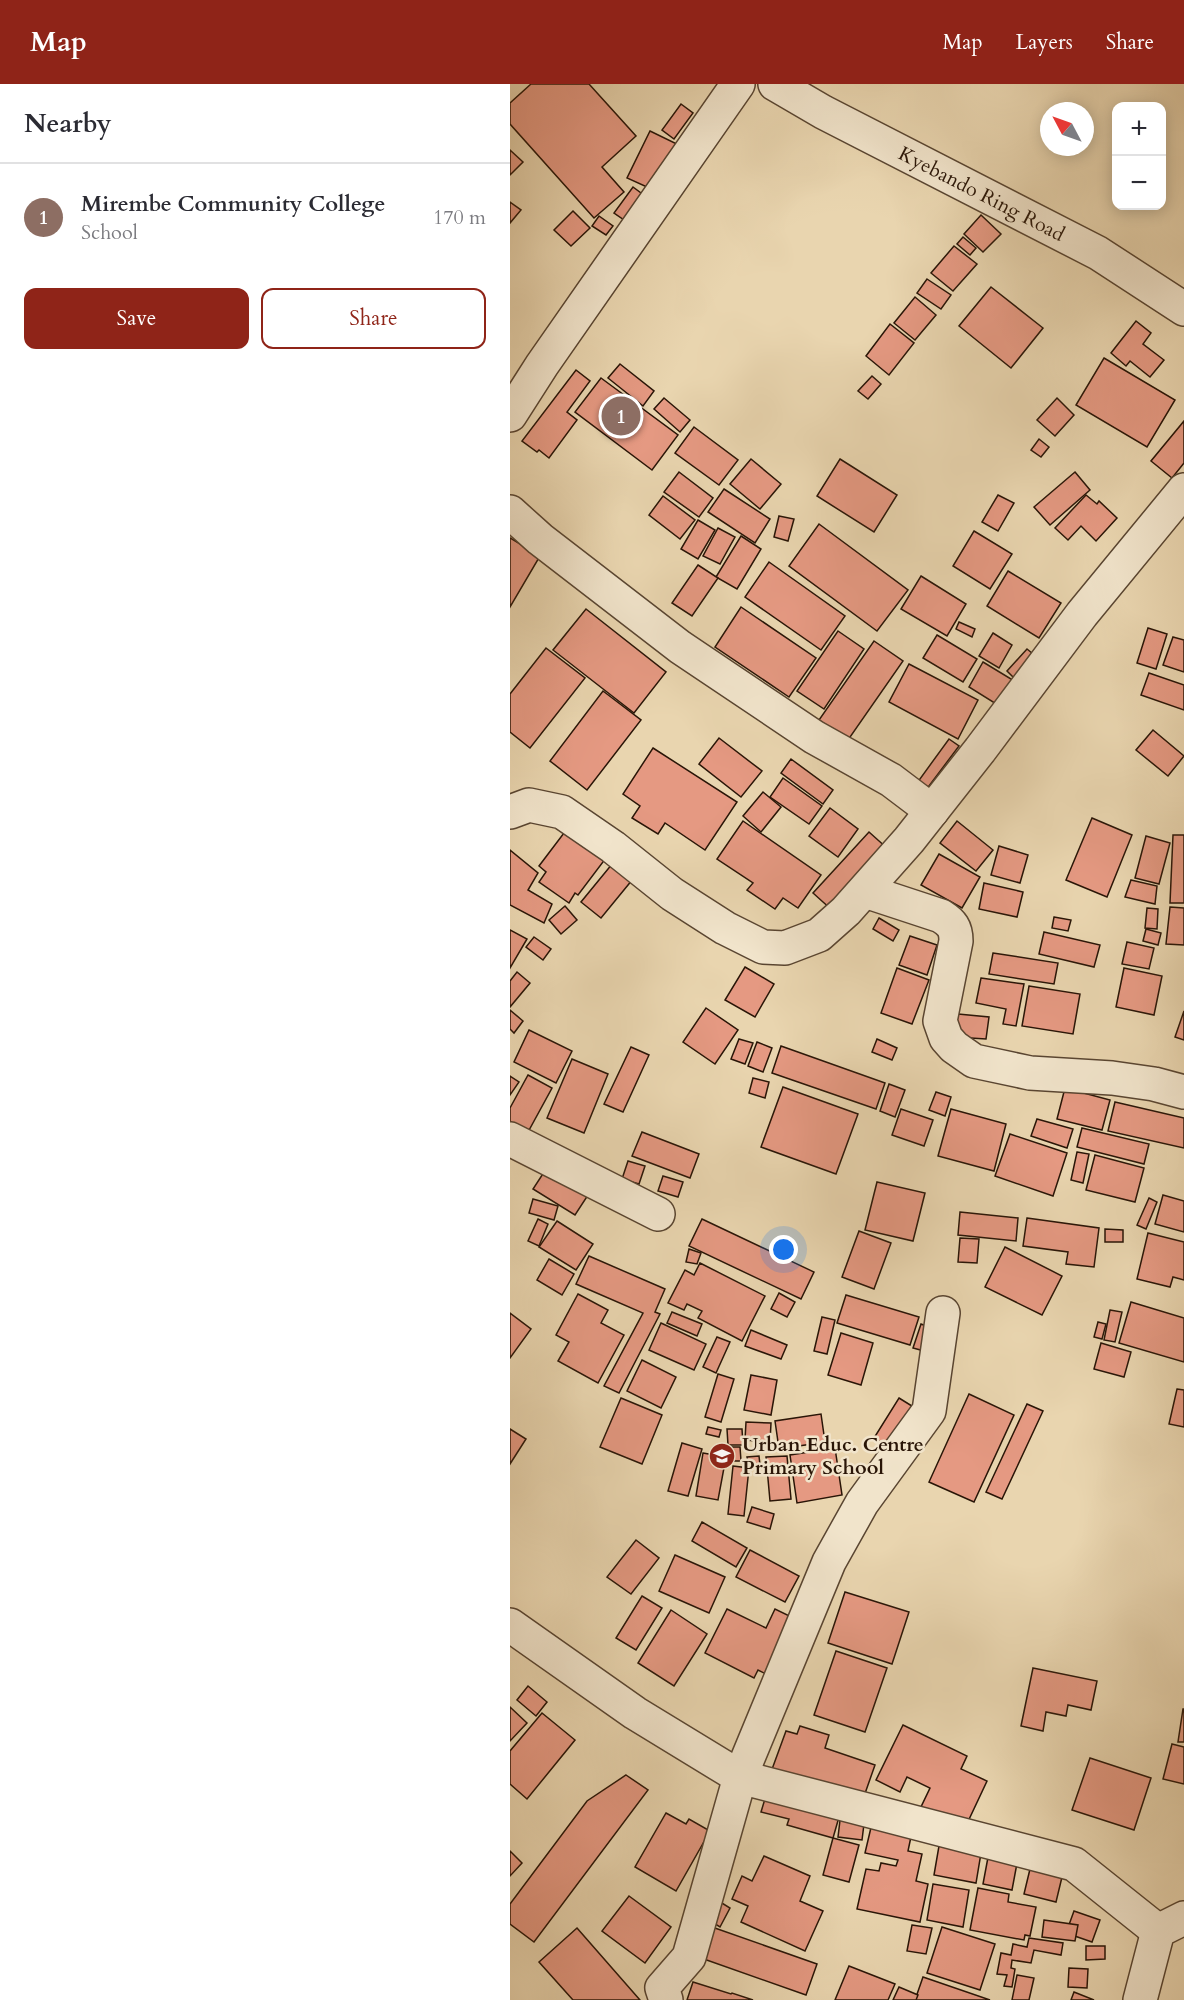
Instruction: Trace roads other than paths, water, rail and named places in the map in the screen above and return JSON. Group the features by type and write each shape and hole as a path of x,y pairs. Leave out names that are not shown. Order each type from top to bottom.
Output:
{"street":[{"path":"510,415 738,84"},
{"name":"Kyebando Ring Road","path":"776,84 823,112 1098,253 1184,309"},
{"path":"510,812 530,805 562,812 613,847 672,894 725,928 763,947 785,948 819,935 865,891 932,811 1082,614 1184,490"},
{"path":"510,512 540,539 680,647 814,736 891,780 932,811"},
{"path":"865,891 941,916 950,921 956,929 956,941 940,1021 946,1038 954,1047 974,1061 1030,1073 1112,1078 1154,1084 1184,1092"},
{"path":"510,1138 658,1214"},
{"path":"666,2000 662,1988 689,1957 740,1777 829,1562 862,1503 929,1411 943,1313"},
{"path":"510,1624 635,1713 740,1777 1074,1864 1171,1925 1140,2000"}],"place":[{"name":"Mirembe Community College","path":"621,416"},
{"name":"Urban Educ. Centre Primary School","path":"722,1456"}]}
